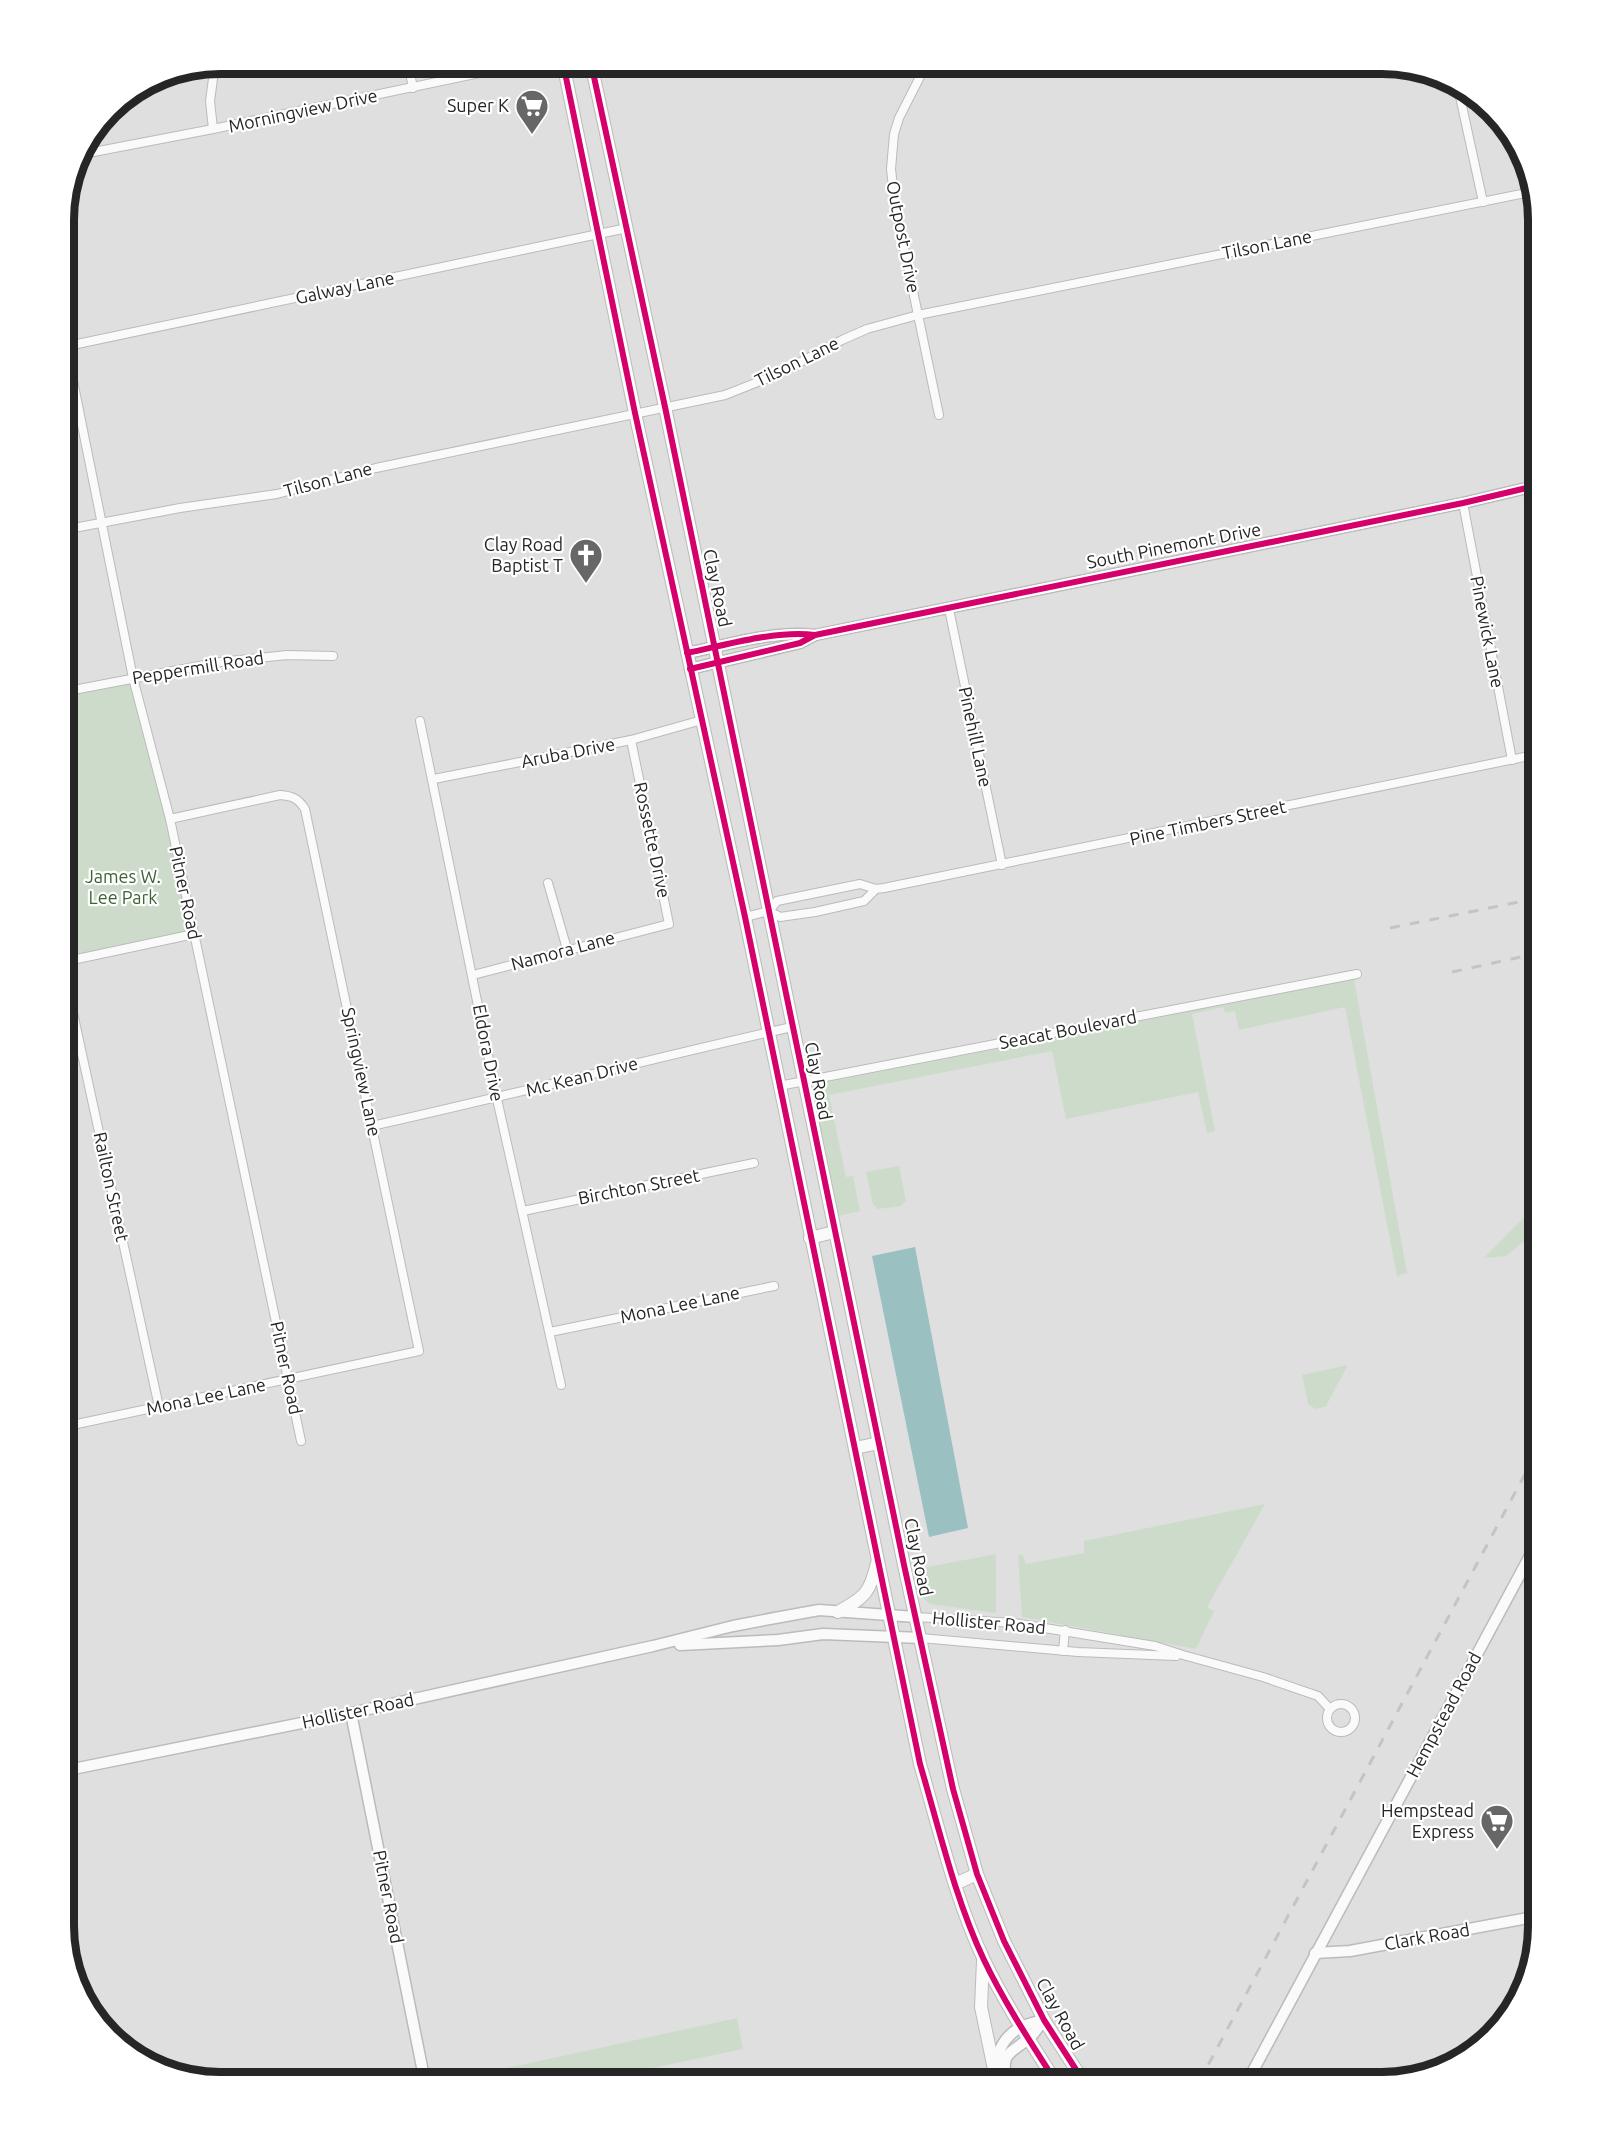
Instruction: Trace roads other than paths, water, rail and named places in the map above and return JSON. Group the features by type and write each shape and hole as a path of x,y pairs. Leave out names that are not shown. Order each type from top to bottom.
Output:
{"main road":[{"name":"Clay Road","path":"565,74 635,413 745,917 920,1764 955,1884 984,1960 1028,2039 1049,2072"},
{"name":"Clay Road","path":"593,74 665,407 802,1081 952,1789 977,1874 1004,1941 1044,2020 1078,2072"},
{"path":"810,1238 834,1232"},
{"path":"855,1448 879,1443"},
{"path":"838,1612 857,1601 866,1592 872,1584 878,1559"},
{"path":"955,1884 977,1874"},
{"path":"984,1960 981,2007 994,2072"}],"street":[{"path":"213,129 210,101 214,74"},
{"path":"410,74 413,88"},
{"name":"Morningview Drive","path":"90,153 477,74"},
{"name":"Outpost Drive","path":"921,74 899,118 894,134 891,169 895,205 939,415"},
{"path":"1460,96 1483,202"},
{"name":"Tilson Lane","path":"74,528 180,508 277,494 376,468 725,395 778,374 867,329 918,315 1526,193"},
{"name":"Galway Lane","path":"74,345 627,228"},
{"name":"Pitner Road","path":"74,393 133,678 170,819 301,1440"},
{"name":"South Pinemont Drive","path":"690,669 800,643 815,635 1463,503 1528,488"},
{"name":"Pinewick Lane","path":"1463,503 1512,760"},
{"name":"Pinehill Lane","path":"949,609 1002,865"},
{"name":"South Pinemont Drive","path":"687,653 798,633 815,635"},
{"name":"Peppermill Road","path":"74,690 220,662 276,656 333,656"},
{"name":"Aruba Drive","path":"434,780 631,740 702,720"},
{"name":"Eldora Drive","path":"420,721 434,780 497,1098 561,1385"},
{"name":"Rossette Drive","path":"631,740 669,924 654,928"},
{"name":"Pine Timbers Street","path":"745,917 769,911 777,901 860,884 876,889 1002,865 1528,756"},
{"name":"Springview Lane","path":"170,819 280,795 299,800 304,808 419,1351"},
{"path":"548,883 567,949"},
{"name":"Pine Timbers Street","path":"769,911 780,917 815,912 864,900 876,889"},
{"name":"Namora Lane","path":"473,975 654,928"},
{"path":"74,960 194,934"},
{"name":"Seacat Boulevard","path":"779,1086 1357,974"},
{"name":"Railton Street","path":"74,1017 159,1407"},
{"name":"Mc Kean Drive","path":"372,1126 792,1027"},
{"name":"Birchton Street","path":"523,1210 754,1163"},
{"name":"Mona Lee Lane","path":"550,1332 774,1286"},
{"name":"Mona Lee Lane","path":"74,1425 419,1351"},
{"name":"Hempstead Road","path":"1252,2072 1528,1559"},
{"name":"Hollister Road","path":"74,1769 351,1713 733,1626 819,1610 1008,1623 1065,1630 1155,1646 1183,1656 1263,1677 1318,1696 1330,1709"},
{"path":"776,1618 778,1640"},
{"path":"1063,1651 1065,1630"},
{"name":"Hollister Road","path":"653,1646 778,1640 823,1634 894,1636 1063,1651 1183,1656"},
{"name":"Pitner Road","path":"351,1713 423,2072"},
{"name":"Clark Road","path":"1315,1953 1350,1951 1528,1918"},
{"path":"996,2072 998,2055 1004,2042 1021,2027 1044,2020"},
{"path":"1005,2072 1006,2058 1011,2050 1028,2039 1044,2020"}],"water":[{"path":"915,1247 968,1528 929,1537 872,1256"}],"railway":[{"path":"1390,928 1528,900"},
{"path":"1452,972 1528,955"},
{"path":"1204,2072 1528,1469"}],"place":[{"name":"Super K","path":"532,135"},
{"name":"Clay Road Baptist T","path":"586,584"},
{"name":"Hempstead Express","path":"1497,1850"}],"park label":[{"name":"James W. Lee Park","path":"123,887"}]}
